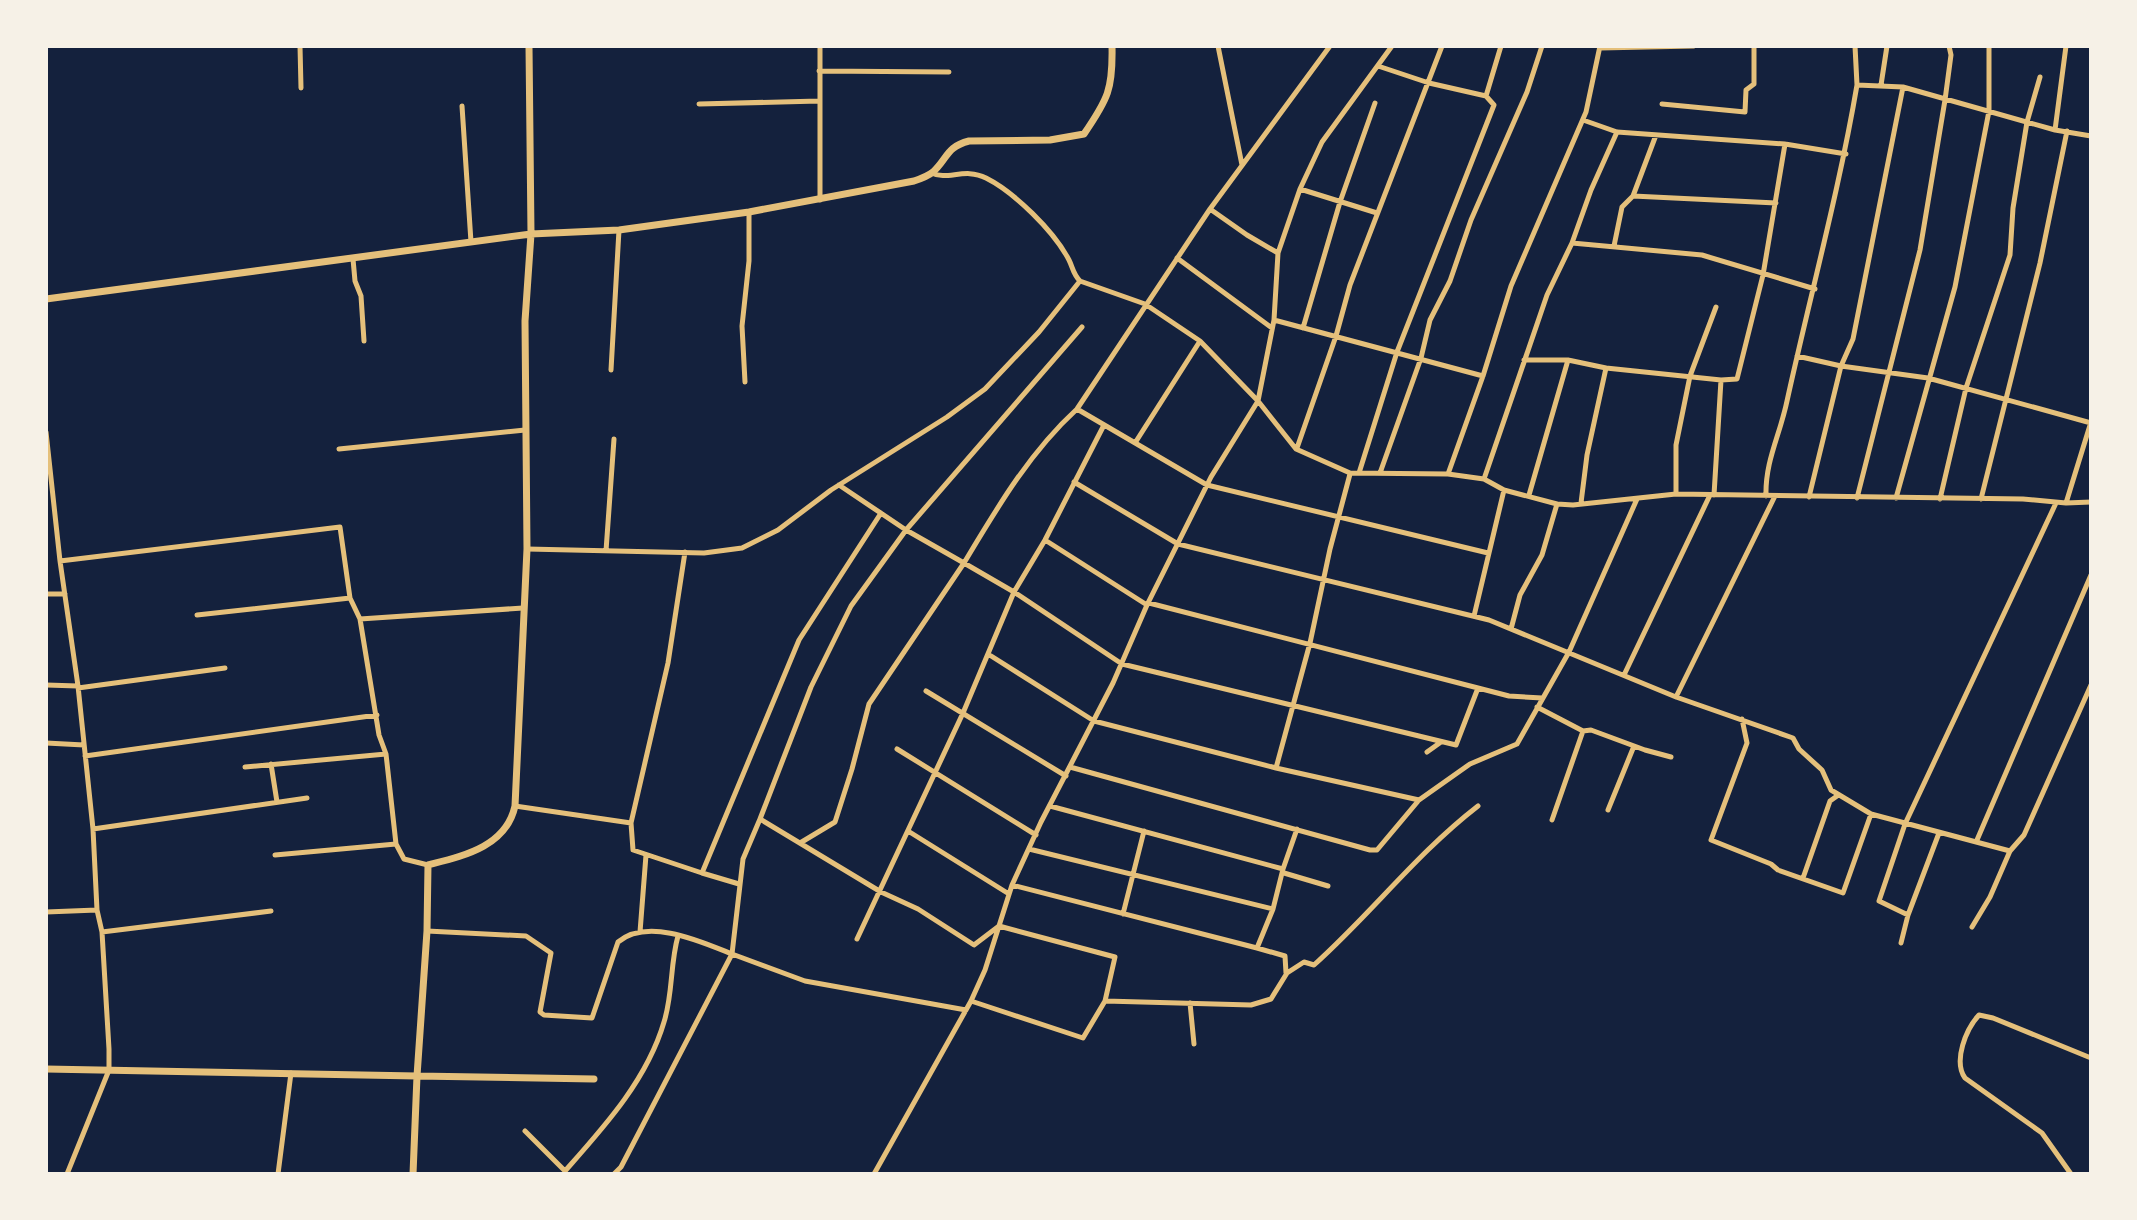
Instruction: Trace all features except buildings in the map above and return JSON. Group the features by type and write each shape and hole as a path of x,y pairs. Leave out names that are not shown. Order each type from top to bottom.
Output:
{"street":[{"path":"300,46 301,88"},
{"path":"60,561 340,527 350,598 360,619 379,735 386,754 396,844 404,859 428,865 468,854 498,838 512,821 515,806 527,549 525,321 531,234 529,46"},
{"path":"820,46 820,200"},
{"path":"46,299 531,234 619,230 749,212 914,181 932,173 946,153 957,144 969,141 1050,140 1084,134 1103,108 1107,96 1111,82 1112,46"},
{"path":"1218,46 1243,166"},
{"path":"800,843 835,822 869,704 964,563 1016,479 1056,428 1077,409 1210,209 1330,46"},
{"path":"874,1174 971,1001 985,970 1012,885 1029,849 1207,485 1258,401 1274,320 1278,253 1300,189 1322,142 1392,46"},
{"path":"1296,449 1336,336 1350,285 1442,46"},
{"path":"1486,96 1501,46"},
{"path":"1380,473 1421,358 1430,320 1450,281 1471,220 1527,92 1542,46"},
{"path":"1448,474 1511,286 1583,120 1600,47 1694,46"},
{"path":"1662,104 1745,112 1746,90 1754,84 1754,46"},
{"path":"1766,496 1765,473 1784,417 1846,154 1857,85 1855,46"},
{"path":"1881,85 1887,46"},
{"path":"1857,498 1920,250 1945,100 1951,55 1949,46"},
{"path":"1896,498 1955,287 1989,111 1989,46"},
{"path":"2055,130 2066,46"},
{"path":"1359,473 1397,352 1494,105 1486,96 1429,83 1378,66"},
{"path":"819,71 949,72"},
{"path":"1940,499 1966,388 2010,255 2013,208 2027,122 2040,77"},
{"path":"1857,85 1903,87 2055,130 2091,136"},
{"path":"1809,497 1841,366 1853,339 1903,87"},
{"path":"699,104 819,101"},
{"path":"1303,328 1340,202 1375,103"},
{"path":"462,106 471,242"},
{"path":"1583,120 1617,132 1785,144 1846,154"},
{"path":"1981,499 2040,263 2067,131"},
{"path":"1484,479 1547,295 1572,243 1617,132"},
{"path":"1614,246 1622,207 1633,196 1656,135"},
{"path":"1721,390 1737,379 1763,275 1785,144"},
{"path":"932,173 939,176 971,172 988,179 1013,197 1047,229 1080,281 1145,304 1200,341 1258,401 1296,449 1350,473 1448,474 1484,479 1504,490 1557,504 1676,494 2091,502"},
{"path":"1300,189 1377,213"},
{"path":"1633,196 1776,203"},
{"path":"1210,209 1278,253"},
{"path":"745,382 742,326 749,261 749,212"},
{"path":"611,370 619,230"},
{"path":"1572,243 1702,255 1815,289"},
{"path":"1177,258 1272,328"},
{"path":"353,259 355,281 361,296 364,341"},
{"path":"527,549 685,552 742,548 778,530 839,485 947,417 985,389 1039,332 1080,281"},
{"path":"1676,494 1676,445 1690,376 1716,307"},
{"path":"1274,320 1483,376"},
{"path":"614,1174 621,1167 732,954 743,859 811,687 851,606 906,530 1082,327"},
{"path":"1135,443 1200,341"},
{"path":"1797,356 1841,366 1928,378 2091,423 2066,503"},
{"path":"1524,360 1568,360 1606,368 1737,379"},
{"path":"1529,495 1568,360"},
{"path":"1581,503 1587,455 1606,368"},
{"path":"1624,675 1712,495 1721,380"},
{"path":"1077,409 1207,485 1488,553"},
{"path":"857,939 963,713 1014,592 1045,540 1104,425"},
{"path":"339,449 527,429"},
{"path":"46,432 93,829 109,1070 67,1174"},
{"path":"606,551 614,439"},
{"path":"1276,768 1310,643 1350,473"},
{"path":"1074,482 1178,544 1474,616 1676,697 1793,738 1799,749 1822,770 1837,796 1871,814 2010,851"},
{"path":"839,485 906,530 1014,592 1122,664 1456,745 1478,688"},
{"path":"1474,616 1504,490"},
{"path":"1676,697 1775,496"},
{"path":"1070,767 1377,850 1419,800 1470,764 1517,744 1569,652 1637,499"},
{"path":"1908,915 1879,901 1905,824 2056,503"},
{"path":"1511,629 1520,595 1542,555 1557,504"},
{"path":"702,873 799,640 881,513"},
{"path":"1045,540 1148,604 1509,696 1542,698"},
{"path":"685,552 668,663 631,823 632,848 739,884"},
{"path":"1977,840 2091,575"},
{"path":"46,594 65,594"},
{"path":"197,615 350,598"},
{"path":"360,619 523,608"},
{"path":"988,654 1094,721 1276,768 1419,800"},
{"path":"46,685 78,687 225,668"},
{"path":"1972,927 1990,897 2010,851 2024,835 2091,685"},
{"path":"926,691 1066,776"},
{"path":"1537,707 1583,731 1591,730 1671,757"},
{"path":"85,756 377,715"},
{"path":"1742,719 1747,743 1711,840 1771,864 1778,870 1843,893 1871,814"},
{"path":"1552,820 1583,731"},
{"path":"1427,752 1442,742"},
{"path":"46,743 84,745"},
{"path":"1608,810 1634,746"},
{"path":"897,749 1036,835"},
{"path":"245,767 386,754"},
{"path":"271,764 277,802"},
{"path":"1803,878 1830,801 1837,796"},
{"path":"93,829 307,798"},
{"path":"515,806 631,823"},
{"path":"1050,806 1328,886"},
{"path":"1105,1001 1251,1005 1271,999 1287,973 1304,962 1314,965 1345,937 1441,835 1478,806"},
{"path":"760,819 881,892 918,909 974,945 999,926"},
{"path":"1257,948 1273,909 1297,829"},
{"path":"908,831 1009,895"},
{"path":"1123,914 1144,831"},
{"path":"1901,943 1908,915 1939,833"},
{"path":"275,855 396,844"},
{"path":"1029,849 1273,909"},
{"path":"640,932 646,855"},
{"path":"413,1174 428,865"},
{"path":"1012,885 1285,956 1287,973"},
{"path":"46,912 97,910"},
{"path":"102,932 271,911"},
{"path":"971,1001 1083,1038 1105,1001 1115,957 999,926"},
{"path":"427,931 531,938 551,953 541,1014 592,1018 618,942 640,932 686,935 805,981 966,1010"},
{"path":"525,1131 564,1173 626,1099 665,1022 678,936"},
{"path":"1190,1003 1194,1044"},
{"path":"2071,1174 2042,1133 1965,1078 1960,1071 1960,1057 1973,1022 1979,1015 2091,1058"},
{"path":"46,1069 594,1079"},
{"path":"278,1174 291,1073"}]}
